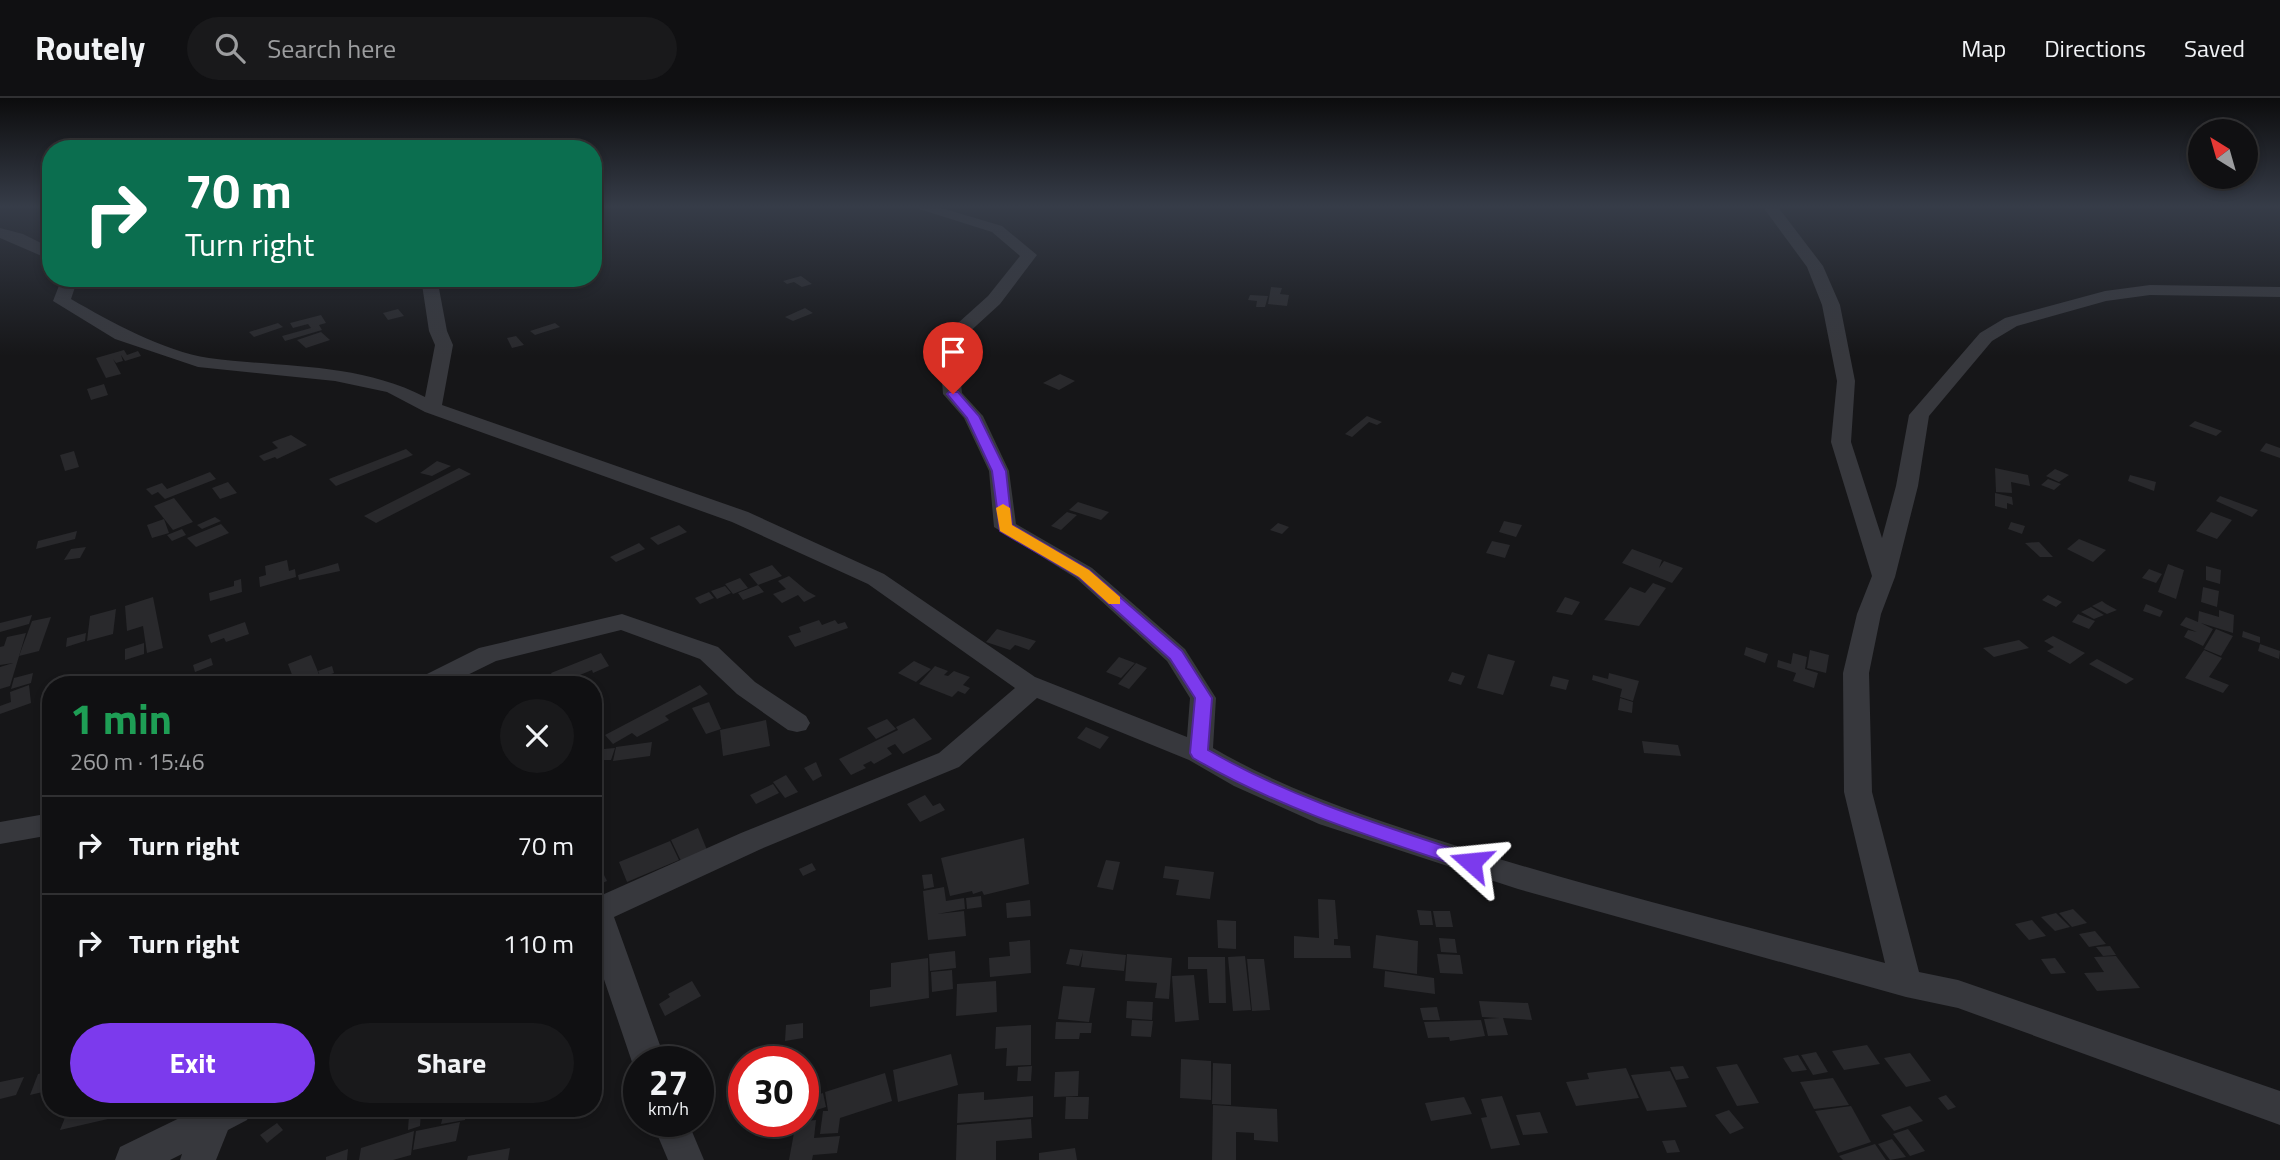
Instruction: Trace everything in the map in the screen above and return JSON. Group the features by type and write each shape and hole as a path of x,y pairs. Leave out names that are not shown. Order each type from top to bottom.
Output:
{"street":[{"path":"1028,257 994,300 944,345 941,356 950,366 953,394 973,416 999,471 1005,527 1084,573 1176,655 1203,698 1199,753"},
{"path":"1808,257 1815,266 1831,305 1846,381 1841,442 1883,577"},
{"path":"67,287 62,301 121,335 205,363 286,368 393,388 432,408 740,517 876,579 1026,683 1199,753 1244,779 1341,820 1518,877 1906,983 1958,994 2280,1108"},
{"path":"431,287 438,331 444,345 432,408"},
{"path":"1906,983 1858,792 1856,673 1869,614 1883,577 1916,447 1919,415 1986,337 2011,322 2105,296 2174,290 2280,292"},
{"path":"444,676 488,654 622,622 709,653 746,688 797,723"},
{"path":"602,909 751,841 949,760 1031,689 1026,683"},
{"path":"0,833 42,826"},
{"path":"602,931 643,1046"},
{"path":"133,1160 219,1117"},
{"path":"198,1160 223,1117"},
{"path":"676,1137 686,1160"}],"building":[{"path":"801,276 812,284 802,287 794,282 787,284 783,281"},
{"path":"1271,287 1282,288 1280,294 1289,295 1287,306 1268,304"},
{"path":"1250,295 1268,296 1265,307 1256,307 1257,301 1248,300"},
{"path":"805,308 813,313 793,321 785,317"},
{"path":"398,309 404,316 388,320 383,313"},
{"path":"321,315 326,323 319,325 322,330 285,341 282,336 311,328 308,324 293,328 290,323"},
{"path":"278,323 283,327 254,337 249,332"},
{"path":"555,323 560,327 535,335 530,331"},
{"path":"321,332 330,340 306,348 297,340"},
{"path":"516,336 524,345 512,348 507,338"},
{"path":"124,350 127,355 138,351 141,356 125,361 121,355 123,361 116,363 113,359 121,374 106,378 96,358"},
{"path":"1060,374 1075,381 1059,390 1043,383"},
{"path":"104,384 108,395 91,400 87,389"},
{"path":"1367,416 1382,422 1377,425 1369,422 1352,437 1345,434"},
{"path":"2195,421 2222,431 2216,436 2189,426"},
{"path":"291,435 307,445 277,459 275,457 264,461 259,456 278,448 272,442"},
{"path":"2266,443 2280,448 2280,458 2260,451"},
{"path":"406,449 413,455 336,486 329,479"},
{"path":"74,451 79,467 65,471 60,455"},
{"path":"437,461 451,466 432,476 420,473"},
{"path":"459,468 471,474 376,523 364,516"},
{"path":"1995,468 2028,475 2030,486 2011,482 2012,493 1996,492"},
{"path":"2055,469 2069,475 2059,482 2046,476"},
{"path":"210,472 216,479 165,499 158,492 152,495 146,489 162,483 167,489"},
{"path":"2130,475 2156,482 2154,491 2128,481"},
{"path":"2048,479 2061,484 2054,490 2041,485"},
{"path":"228,482 237,493 220,499 212,488"},
{"path":"1995,493 2012,497 2013,505 2007,503 2007,509 1995,506"},
{"path":"2220,496 2258,510 2252,517 2216,501"},
{"path":"174,498 193,522 173,530 154,506"},
{"path":"1078,502 1109,512 1101,520 1069,510"},
{"path":"1067,512 1077,515 1061,530 1051,526"},
{"path":"2211,512 2232,520 2217,539 2196,531"},
{"path":"215,517 221,521 202,529 197,525"},
{"path":"164,519 169,533 152,538 147,525"},
{"path":"1504,521 1522,525 1516,537 1499,532"},
{"path":"2011,522 2025,526 2022,534 2008,529"},
{"path":"1278,523 1289,527 1282,534 1270,530"},
{"path":"221,524 229,533 196,547 187,538"},
{"path":"679,525 687,532 658,545 650,538"},
{"path":"182,529 186,535 172,541 167,535"},
{"path":"77,531 75,539 36,549 38,541"},
{"path":"2079,539 2106,550 2093,562 2067,549"},
{"path":"1492,541 1510,545 1505,558 1486,553"},
{"path":"2039,542 2053,557 2040,557 2025,543"},
{"path":"639,543 645,549 616,562 610,557"},
{"path":"86,547 80,558 64,560 71,549"},
{"path":"1632,549 1662,560 1659,568 1664,561 1683,568 1672,583 1622,563"},
{"path":"287,560 289,571 295,569 296,577 260,587 259,577 266,575 265,566"},
{"path":"338,563 340,571 299,580 298,575"},
{"path":"2168,564 2184,570 2176,599 2158,592"},
{"path":"772,565 782,576 758,585 749,574"},
{"path":"2206,566 2221,570 2220,584 2206,580"},
{"path":"2149,569 2162,574 2156,583 2142,578"},
{"path":"789,576 816,596 804,602 798,595 782,603 773,594 786,589 778,581"},
{"path":"740,578 748,588 733,594 725,584"},
{"path":"241,579 242,592 210,601 209,593 234,586 234,581"},
{"path":"1653,583 1666,588 1639,626 1604,620 1630,587 1645,593"},
{"path":"758,585 764,592 743,600 738,593"},
{"path":"725,586 731,593 717,599 711,591"},
{"path":"2203,587 2219,591 2217,607 2201,602"},
{"path":"709,592 714,598 700,604 695,598"},
{"path":"2048,595 2062,602 2056,607 2042,600"},
{"path":"153,597 163,648 147,653 143,626 127,631 125,606"},
{"path":"1565,597 1580,602 1572,615 1556,612"},
{"path":"2102,601 2117,610 2107,614 2092,606"},
{"path":"2146,604 2163,611 2160,617 2143,611"},
{"path":"2091,607 2104,615 2094,619 2081,612"},
{"path":"116,609 113,634 87,641 90,616"},
{"path":"2219,610 2234,615 2233,633 2201,623 2213,629 2203,646 2184,637 2188,630 2197,632 2180,625 2186,617 2198,622 2199,611 2219,617"},
{"path":"2078,614 2095,621 2089,629 2072,622"},
{"path":"32,615 29,624 0,632 0,623"},
{"path":"51,617 39,651 19,656 32,621"},
{"path":"819,620 822,625 835,620 838,624 845,622 848,628 795,647 788,636 801,632 799,627"},
{"path":"245,622 249,634 226,642 224,638 211,643 208,635"},
{"path":"997,629 1036,641 1029,650 1015,645 1010,650 986,642"},
{"path":"2216,629 2233,636 2221,656 2204,649"},
{"path":"2243,631 2260,637 2260,643 2242,637"},
{"path":"26,633 10,686 0,689 0,667 13,663 0,665 0,647 4,646 7,637"},
{"path":"86,633 85,641 66,647 67,638"},
{"path":"2053,636 2085,653 2070,664 2047,651 2054,647 2044,641"},
{"path":"2019,640 2029,648 1994,657 1983,648"},
{"path":"144,643 144,654 125,660 125,649"},
{"path":"2260,644 2280,651 2279,659 2258,651"},
{"path":"1746,647 1768,654 1765,663 1744,655"},
{"path":"1810,650 1829,655 1826,673 1807,668"},
{"path":"2204,650 2222,658 2209,677 2229,685 2223,693 2185,678"},
{"path":"601,653 609,666 577,676 553,676 551,673"},
{"path":"1793,653 1807,657 1805,669 1818,673 1814,688 1793,681 1796,673 1777,667 1778,660 1791,664"},
{"path":"1488,654 1515,661 1503,695 1477,688"},
{"path":"311,655 320,676 292,676 288,664"},
{"path":"1119,657 1135,663 1121,678 1106,672"},
{"path":"211,658 213,665 195,672 193,665"},
{"path":"2097,659 2134,679 2126,684 2089,664"},
{"path":"914,661 931,669 916,682 898,673"},
{"path":"1136,663 1147,668 1129,689 1118,684"},
{"path":"332,666 334,673 320,676 318,671"},
{"path":"935,666 948,671 944,675 948,676 954,671 970,677 963,685 970,688 965,694 958,691 952,697 919,684"},
{"path":"1452,672 1465,676 1461,685 1448,681"},
{"path":"33,673 31,683 11,689 14,678"},
{"path":"1609,673 1639,681 1633,701 1620,697 1622,689 1592,680 1593,675 1608,679"},
{"path":"1553,676 1569,680 1566,690 1550,686"},
{"path":"29,685 31,703 0,714 0,706 11,702 10,692"},
{"path":"700,685 708,694 665,716 669,720 637,737 632,733 613,744 605,735"},
{"path":"1620,698 1633,702 1632,713 1618,710"},
{"path":"709,702 721,729 706,734 692,708"},
{"path":"914,718 932,739 903,754 895,744 887,748 892,754 874,764 871,761 863,765 866,768 851,775 839,759 898,730 896,727"},
{"path":"887,719 896,729 876,739 867,728"},
{"path":"766,720 770,746 723,756 720,730"},
{"path":"1086,727 1109,737 1100,749 1077,738"},
{"path":"1642,741 1678,745 1681,756 1644,753"},
{"path":"652,742 650,756 613,761 616,747"},
{"path":"615,748 611,760 602,760 602,749"},
{"path":"816,762 822,776 813,781 804,768"},
{"path":"786,775 798,792 785,798 773,782"},
{"path":"773,784 779,793 756,804 750,795"},
{"path":"925,795 933,806 940,803 945,810 920,822 907,804"},
{"path":"698,828 707,850 681,861 671,840"},
{"path":"1024,838 1029,884 984,895 982,891 973,894 972,891 950,896 941,858"},
{"path":"670,841 679,860 627,882 619,862"},
{"path":"1106,860 1120,862 1113,890 1097,887"},
{"path":"812,863 816,870 803,876 799,869"},
{"path":"1165,866 1214,872 1210,899 1176,895 1179,880 1163,878"},
{"path":"932,874 934,887 924,889 922,875"},
{"path":"944,887 946,901 964,898 965,909 937,914 964,911 966,936 928,940 923,891"},
{"path":"981,896 982,907 967,909 966,898"},
{"path":"1318,899 1335,900 1338,939 1334,939 1334,945 1350,946 1351,958 1294,958 1294,936 1319,938"},
{"path":"1030,900 1031,916 1007,918 1006,903"},
{"path":"2073,909 2087,923 2072,927 2059,913"},
{"path":"1417,910 1431,911 1433,925 1420,925"},
{"path":"1433,911 1450,911 1453,927 1436,927"},
{"path":"2056,913 2070,927 2055,931 2041,917"},
{"path":"1217,920 1236,921 1236,949 1218,948"},
{"path":"2032,920 2046,936 2029,940 2015,924"},
{"path":"2095,931 2106,944 2089,947 2079,934"},
{"path":"1376,935 1418,941 1417,974 1373,968"},
{"path":"1439,938 1455,939 1457,953 1441,952"},
{"path":"1030,940 1031,973 990,977 989,958 1010,956 1009,942"},
{"path":"2110,946 2116,955 2103,956 2096,947"},
{"path":"1070,949 1126,955 1124,971 1081,967 1083,952 1079,966 1066,964"},
{"path":"955,951 956,968 930,971 929,954"},
{"path":"1127,954 1172,958 1169,999 1155,998 1157,983 1125,981"},
{"path":"1437,954 1460,955 1463,974 1440,973"},
{"path":"1245,956 1251,1010 1233,1011 1228,957"},
{"path":"2116,956 2140,988 2097,991 2084,973 2104,972 2094,957"},
{"path":"1188,957 1225,957 1226,1003 1209,1003 1207,969 1188,969"},
{"path":"928,958 929,998 870,1007 870,990 891,987 891,963"},
{"path":"2055,958 2066,973 2051,974 2041,959"},
{"path":"1247,959 1264,959 1270,1010 1252,1011"},
{"path":"952,970 953,989 932,992 931,972"},
{"path":"1385,971 1434,978 1435,994 1384,987"},
{"path":"1194,975 1199,1020 1175,1022 1172,976"},
{"path":"692,981 701,996 665,1016 659,1004 670,997 668,994"},
{"path":"996,981 997,1012 956,1016 957,984"},
{"path":"1063,986 1095,988 1089,1022 1058,1019"},
{"path":"1127,1001 1153,1002 1152,1020 1126,1018"},
{"path":"1479,1001 1528,1003 1532,1020 1503,1018 1508,1035 1488,1036 1484,1019 1499,1018 1482,1017"},
{"path":"1437,1007 1440,1020 1423,1020 1420,1008"},
{"path":"1132,1020 1153,1021 1151,1037 1131,1036"},
{"path":"1481,1020 1485,1036 1450,1041 1449,1037 1428,1038 1424,1022"},
{"path":"1056,1022 1092,1023 1091,1033 1080,1033 1079,1039 1055,1039"},
{"path":"803,1023 803,1038 785,1041 786,1025"},
{"path":"1031,1025 1031,1065 1006,1066 1007,1048 995,1049 996,1027"},
{"path":"1867,1045 1880,1064 1844,1070 1832,1051"},
{"path":"1816,1052 1828,1072 1813,1075 1801,1055"},
{"path":"1910,1053 1931,1081 1906,1087 1884,1058"},
{"path":"951,1054 958,1085 898,1102 893,1070"},
{"path":"1798,1055 1807,1070 1792,1072 1783,1058"},
{"path":"1181,1059 1211,1061 1211,1100 1180,1098"},
{"path":"1213,1063 1231,1064 1231,1105 1212,1104"},
{"path":"1737,1064 1759,1103 1737,1106 1716,1067"},
{"path":"1032,1066 1031,1081 1017,1081 1018,1067"},
{"path":"1683,1066 1689,1078 1676,1080 1670,1067"},
{"path":"1626,1068 1639,1098 1576,1106 1566,1082 1589,1079 1587,1073"},
{"path":"1079,1071 1078,1096 1054,1097 1055,1072"},
{"path":"1670,1071 1687,1107 1647,1111 1631,1075"},
{"path":"42,1073 42,1092 30,1095 38,1074"},
{"path":"885,1073 892,1101 840,1118 838,1133 820,1134 823,1111 828,1111 825,1092"},
{"path":"24,1077 16,1095 0,1099 0,1082"},
{"path":"1833,1078 1849,1105 1814,1109 1800,1082"},
{"path":"984,1092 984,1100 1033,1096 1033,1117 957,1123 958,1094"},
{"path":"823,1093 826,1107 819,1109 819,1094"},
{"path":"1946,1095 1956,1107 1948,1110 1938,1098"},
{"path":"1502,1096 1520,1145 1491,1149 1481,1118 1487,1117 1481,1099"},
{"path":"1066,1097 1089,1097 1088,1119 1065,1119"},
{"path":"1464,1097 1472,1114 1431,1121 1425,1103"},
{"path":"1213,1105 1277,1109 1278,1142 1254,1140 1254,1133 1236,1132 1236,1160 1212,1160"},
{"path":"1851,1106 1871,1142 1838,1153 1815,1111"},
{"path":"1910,1106 1923,1121 1894,1131 1881,1115"},
{"path":"1729,1110 1744,1128 1730,1134 1715,1115"},
{"path":"1540,1112 1548,1133 1523,1135 1516,1115"},
{"path":"65,1117 109,1117 108,1119 60,1130"},
{"path":"409,1117 421,1117 420,1126 408,1130"},
{"path":"443,1117 466,1117 465,1120 441,1124"},
{"path":"1031,1119 1032,1138 996,1141 996,1160 956,1160 957,1125"},
{"path":"460,1122 456,1141 413,1150 416,1131"},
{"path":"277,1123 283,1130 267,1143 260,1135"},
{"path":"1908,1129 1925,1151 1910,1156 1893,1134"},
{"path":"414,1131 411,1155 393,1160 359,1160 361,1148"},
{"path":"840,1136 837,1153 813,1155 812,1160 789,1160 793,1137"},
{"path":"1892,1139 1906,1157 1890,1160 1878,1144"},
{"path":"1675,1140 1680,1152 1667,1153 1662,1141"},
{"path":"1875,1144 1886,1160 1843,1160 1839,1156"},
{"path":"510,1148 508,1160 467,1160 468,1156"},
{"path":"1075,1148 1077,1160 1039,1160 1039,1153"},
{"path":"348,1149 347,1160 326,1160 326,1157"}],"slow traffic":[{"path":"1003,508 1005,527 1084,573 1115,601"}],"route":[{"path":"953,394 973,416 999,471 1005,527 1084,573 1176,655 1203,698 1199,753 1244,779 1329,816 1471,862"}]}
